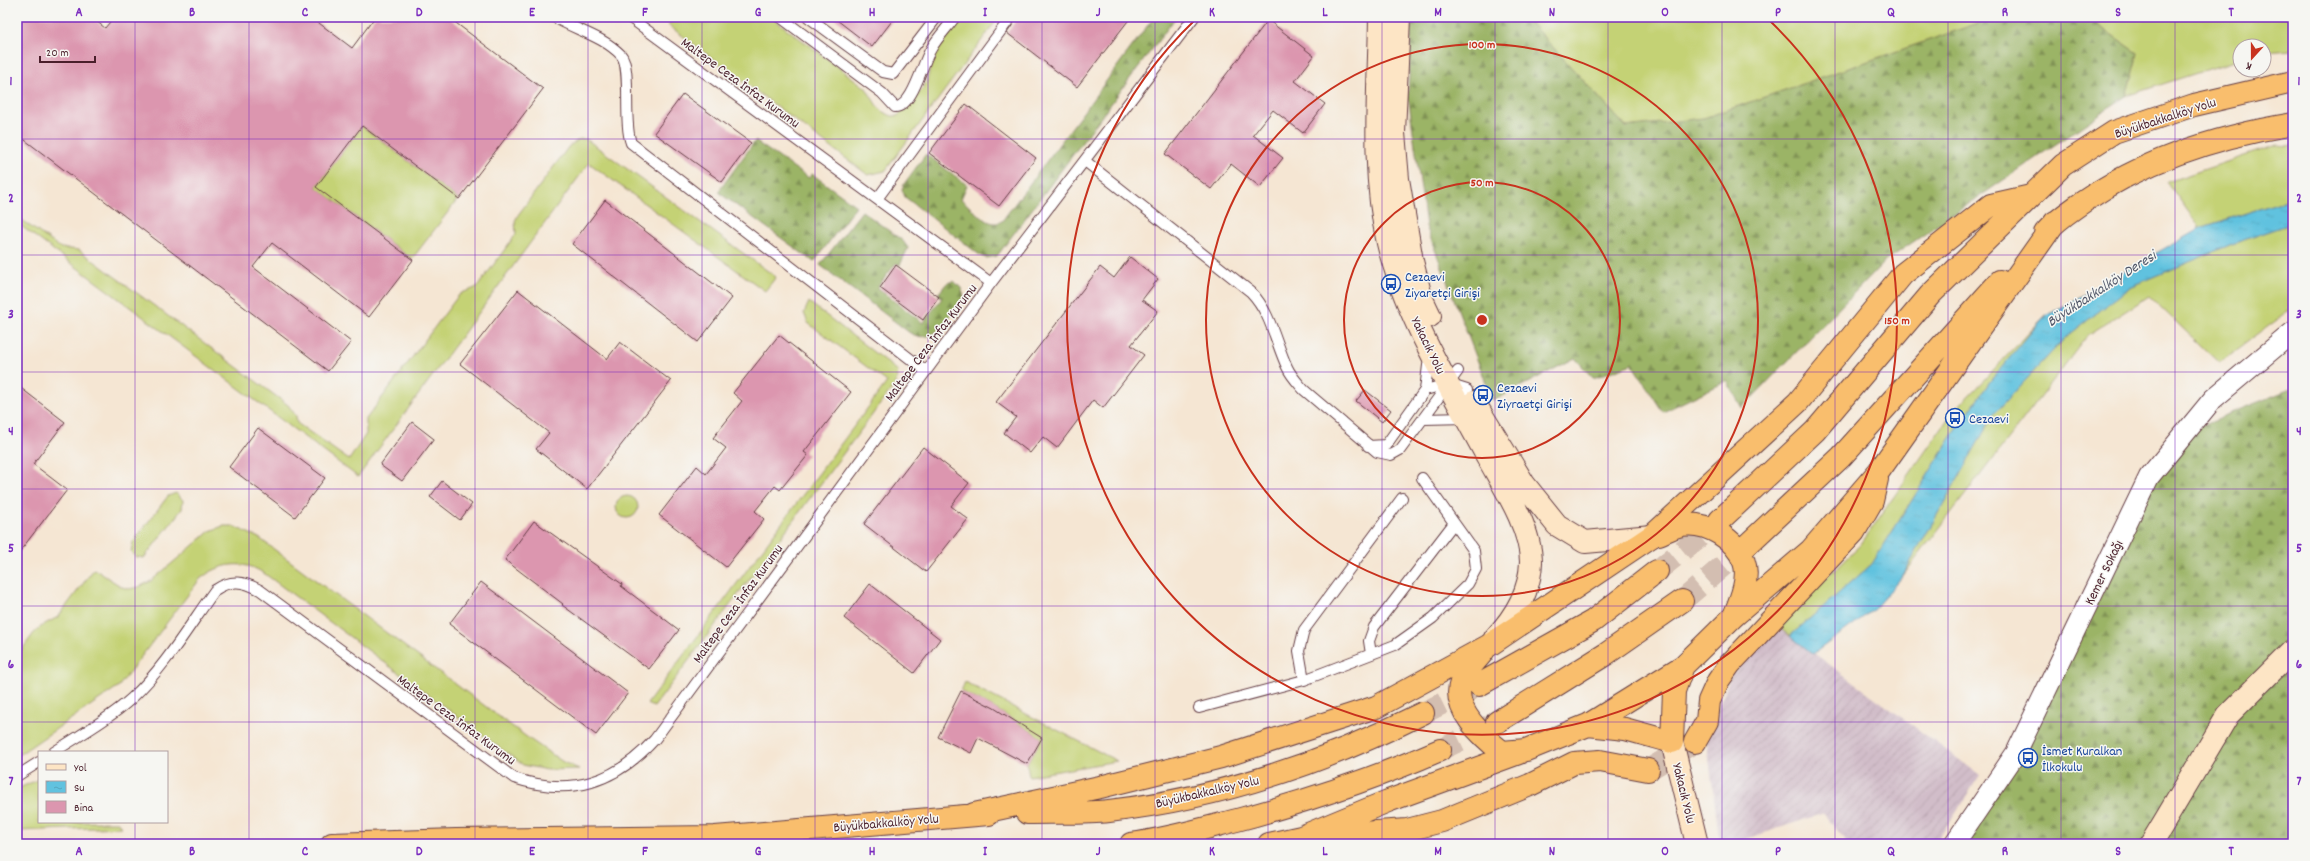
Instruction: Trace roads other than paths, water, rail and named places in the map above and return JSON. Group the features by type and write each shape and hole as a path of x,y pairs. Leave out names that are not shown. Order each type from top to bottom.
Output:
{"highway":[{"name":"Büyükbakkalköy Yolu","path":"1720,520 1815,431 1930,295 2063,165 2114,132 2194,105 2293,82"},
{"path":"1745,547 1841,457 1945,340 2055,222 2094,195 2138,169 2199,146 2265,129 2293,124"},
{"path":"974,814 1100,788 1221,756 1376,707 1488,646 1652,536 1798,402 1903,274 1991,205 2031,196"},
{"path":"1301,837 1388,801 1526,750 1588,725 1683,666 1734,616 1811,550 1879,471 2055,222"},
{"path":"1695,742 1707,721 1709,702 1718,681 1730,664 1854,532 1872,501 1879,471"},
{"path":"1652,536 1682,525 1700,525 1728,539 1744,562 1744,589 1734,616"},
{"path":"1479,685 1593,621 1658,571"},
{"path":"1497,722 1606,654 1682,601"},
{"path":"1488,646 1461,682 1460,706 1483,736 1502,752 1526,750"},
{"path":"1588,725 1625,729 1672,742 1674,691 1683,666"},
{"name":"Büyükbakkalköy Yolu","path":"332,844 456,840 715,837 974,814 1108,811 1202,796 1278,775 1369,740 1423,712"},
{"path":"1131,844 1164,839 1304,802 1394,770 1440,750"},
{"path":"1269,844 1301,837 1407,830 1442,821 1530,785 1574,763 1600,761 1648,770"}],"main road":[{"name":"Yakacık Yolu","path":"1380,17 1378,162 1382,210 1388,243 1403,291 1430,348 1458,382 1524,484 1557,525 1585,542 1652,536"},
{"name":"Yakacık Yolu","path":"1399,17 1394,133 1406,236 1421,297 1458,382 1467,418 1515,509 1527,540 1531,562 1526,592 1510,622 1488,646"},
{"path":"2151,844 2228,716 2293,650"},
{"name":"Yakacık Yolu","path":"1672,742 1697,844"}],"street":[{"name":"Kemer Sokağı","path":"1954,844 2016,753 2149,477 2214,399 2293,332"}],"lane":[{"path":"554,17 597,38 622,56 625,63 628,134 632,143 926,371"},
{"name":"Maltepe Ceza İnfaz Kurumu","path":"629,17 991,283"},
{"path":"780,17 882,93 895,107 900,107 905,103 913,91 924,60 955,17"},
{"path":"808,17 883,72 893,74 937,17"},
{"path":"877,199 1011,17"},
{"name":"Maltepe Ceza İnfaz Kurumu","path":"56,751 119,709 132,698 148,681 215,590 224,584 235,581 248,584 260,590 514,778 538,785 572,786 590,782 612,774 628,765 655,739 991,283 1194,17"},
{"path":"1084,161 1260,301 1269,317 1288,369 1295,379 1304,390 1368,446 1385,455 1396,454 1423,419 1458,382"},
{"path":"1368,446 1386,445 1425,390 1430,348"},
{"path":"1425,390 1458,382"},
{"path":"1423,419 1467,418"},
{"path":"1199,708 1304,680 1395,645 1434,618 1472,580 1476,569 1476,556 1422,478"},
{"path":"1304,680 1300,651 1304,630 1402,498"},
{"path":"1371,654 1369,641 1374,627 1454,523"},
{"path":"17,776 38,763"}],"water":[{"name":"Büyükbakkalköy Deresi","path":"2293,198 2293,223 2232,244 2130,287 2065,338 1994,414 1902,577 1873,610 1813,654 1790,636 1872,564 1951,438 1991,380 2043,318 2200,228"}],"tunnel":[{"path":"1657,571 1720,520"},
{"path":"1682,601 1745,547"},
{"path":"1423,713 1476,687"},
{"path":"1440,750 1495,723"},
{"path":"1648,770 1690,745"}],"place":[{"name":"Cezaevi Ziyaretçi Girişi","path":"1391,284"},
{"name":"Cezaevi Ziyraetçi Girişi","path":"1483,395"},
{"name":"Cezaevi","path":"1955,418"},
{"name":"İsmet Kuralkan İlkokulu","path":"2028,758"}]}
